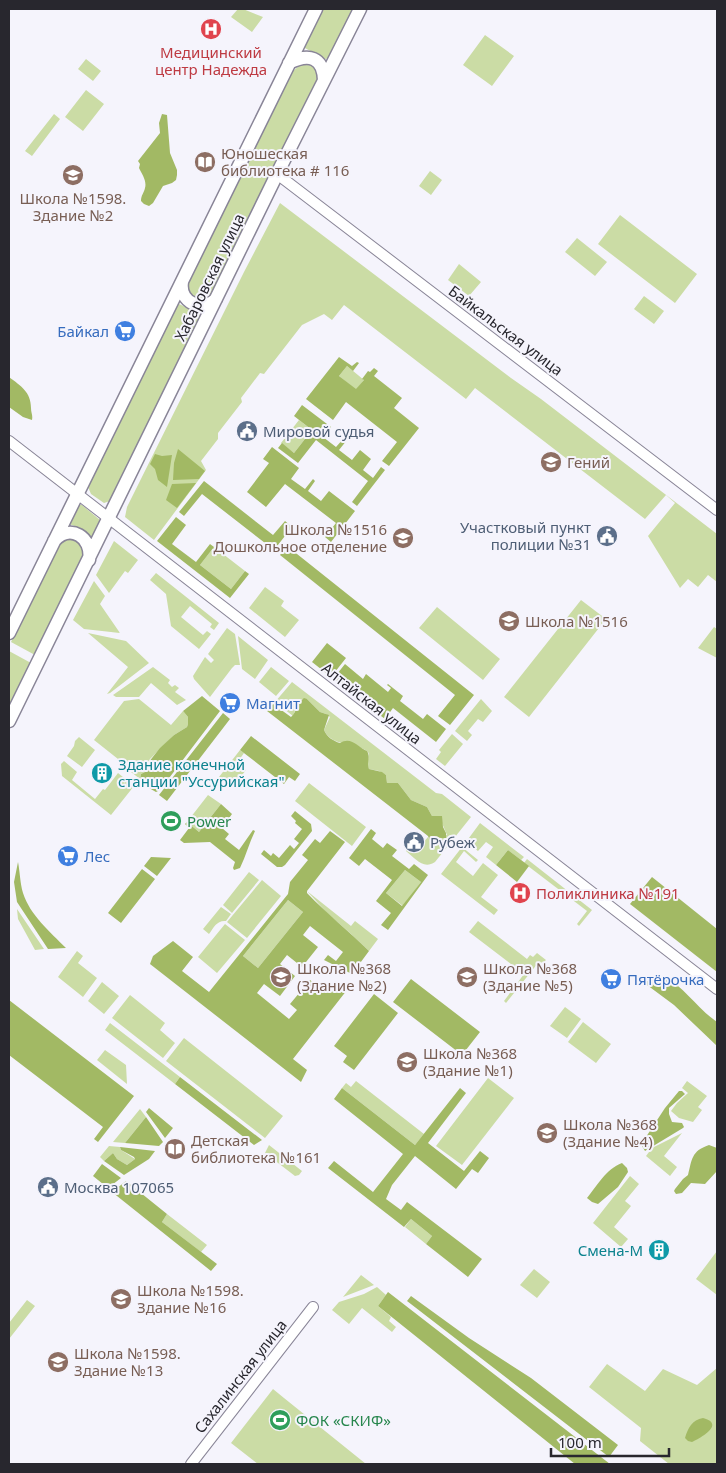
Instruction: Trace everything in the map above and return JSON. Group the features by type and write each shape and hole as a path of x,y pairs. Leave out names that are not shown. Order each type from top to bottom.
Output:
{"main road":[{"name":"Хабаровская улица","path":"9,633 316,9"},
{"name":"Хабаровская улица","path":"9,721 360,9"},
{"path":"289,63 308,57 317,61 323,69 324,80"},
{"path":"182,282 181,290 183,296 188,301 207,306 216,299"},
{"path":"54,541 64,533 76,534 86,542 89,548 89,560"}],"street":[{"name":"Байкальская улица","path":"277,174 717,510"},
{"name":"Алтайская улица","path":"9,442 717,989"},
{"name":"Сахалинская улица","path":"192,1464 313,1307"}],"green space":[{"path":"238,9 243,9 263,17 252,32 231,17"},
{"path":"322,9 354,9 329,58 325,59 303,47"},
{"path":"485,35 514,56 492,86 463,65"},
{"path":"86,59 101,71 93,81 78,69"},
{"path":"303,65 311,65 316,68 319,81 211,298 205,301 191,297 186,286 293,71"},
{"path":"86,90 104,104 83,131 65,117"},
{"path":"54,114 60,119 32,156 25,151"},
{"path":"162,114 167,115 170,153 177,170 177,175 176,180 163,186 153,203 149,206 141,201 145,183 138,161 160,133 159,123"},
{"path":"430,171 442,180 431,195 419,186"},
{"path":"280,203 541,399 717,534 717,582 708,575 698,587 688,579 680,588 648,536 675,503 666,495 645,519 475,388 466,399 344,305 332,320 324,314 302,325 264,374 260,373 241,398 242,402 218,433 218,439 201,461 206,470 154,540 125,517 127,507"},
{"path":"620,215 697,274 675,303 598,244"},
{"path":"577,238 607,262 595,276 565,252"},
{"path":"459,264 481,282 469,296 448,280"},
{"path":"644,296 664,311 654,324 634,309"},
{"path":"179,304 199,313 201,316 110,501 104,503 91,494 88,487 176,305"},
{"path":"339,357 352,366 357,362 359,363 353,371 347,366 339,376 356,389 364,380 362,379 368,371 370,372 374,368 378,371 374,376 402,398 394,408 419,428 389,466 382,461 397,442 346,402 333,420 306,399"},
{"path":"347,366 364,380 356,390 339,376"},
{"path":"9,377 27,394 31,402 32,420 23,417 9,407"},
{"path":"302,405 331,427 323,437 336,447 344,438 347,440 339,450 352,460 360,450 371,459 363,470 373,478 381,467 385,470 357,506 352,502 368,481 316,440 298,463 278,448 282,443 294,453 312,430 294,416"},
{"path":"299,420 312,430 294,453 281,443"},
{"path":"272,447 299,468 291,479 305,489 313,479 315,481 308,491 321,501 329,491 355,511 331,542 325,537 336,523 285,484 266,507 247,492 269,463 263,459"},
{"path":"178,449 205,471 199,479 173,480 174,463"},
{"path":"155,454 162,456 172,455 167,487 158,480 155,469 150,464"},
{"path":"204,481 273,535 285,521 292,527 274,550 202,494 184,516 179,512"},
{"path":"196,483 177,508 166,500 172,484"},
{"path":"79,505 82,505 100,520 92,540 80,528 69,524"},
{"path":"176,517 186,525 172,544 196,562 210,544 214,547 200,565 231,589 245,571 249,574 230,598 157,541"},
{"path":"70,538 81,545 84,557 35,655 11,642 58,545"},
{"path":"114,541 138,560 128,573 125,571 109,593 96,575"},
{"path":"287,546 474,695 450,725 438,716 455,695 280,555"},
{"path":"214,547 245,571 231,589 200,565"},
{"path":"156,573 219,623 214,630 210,627 212,624 190,606 181,617 203,635 207,631 211,634 199,649 171,626 166,594 150,580"},
{"path":"94,581 105,596 100,604 120,633 84,629 73,620"},
{"path":"265,587 284,601 281,606 299,620 285,637 249,608"},
{"path":"581,600 606,619 529,717 504,697"},
{"path":"437,607 500,659 483,680 419,628"},
{"path":"714,627 717,629 717,658 698,648"},
{"path":"227,628 235,634 240,665 235,665 232,668 210,697 193,676 205,657 211,663 214,660 208,654"},
{"path":"88,633 126,641 149,663 107,694 128,667"},
{"path":"238,636 268,660 255,679 242,669"},
{"path":"327,643 346,658 331,677 312,662"},
{"path":"9,651 31,663 9,709"},
{"path":"345,664 363,679 366,674 388,692 391,688 388,684 403,696 400,701 423,719 427,714 446,729 436,742 393,708 385,719 360,700 365,694 333,679"},
{"path":"153,667 170,680 168,683 172,687 175,685 179,688 175,692 186,700 177,705 151,683 139,697 116,697 113,695"},
{"path":"271,667 289,681 276,696 259,682"},
{"path":"292,682 436,793 442,794 471,817 435,862 427,865 423,864 406,851 409,847 415,852 428,837 430,841 434,841 438,836 447,835 439,816 432,816 427,807 411,800 398,783 387,783 386,775 369,769 367,765 369,754 367,751 357,745 338,742 330,738 324,730 330,717 320,712 307,699 300,701 293,716 275,702"},
{"path":"202,696 220,711 160,790 156,792 140,779 141,774 147,771 148,763 160,748 174,735 187,727 188,717 183,711"},
{"path":"304,698 320,712 329,715 324,730 330,738 340,743 351,741 367,751 369,769 386,775 387,783 398,783 411,800 427,807 432,816 442,816 446,838 438,837 432,842 430,841 428,836 267,711 273,704 291,717"},
{"path":"139,699 171,725 183,711 188,717 187,727 174,735 150,759 147,771 141,774 140,779 94,740 124,701"},
{"path":"481,699 492,711 483,722 478,719 468,731 472,735 467,741 455,731"},
{"path":"223,713 230,719 167,801 159,795"},
{"path":"452,734 463,744 445,766 436,759 441,752 439,750"},
{"path":"251,736 300,774 295,781 289,777 284,784 240,750"},
{"path":"79,737 95,750 82,767 67,756"},
{"path":"240,750 244,753 237,763 246,770 233,787 219,777"},
{"path":"64,761 77,772 72,780 95,799 103,789 105,790 118,773 134,786 111,815 62,776 61,764"},
{"path":"309,783 366,827 352,846 295,801"},
{"path":"208,795 221,804 199,832 187,822"},
{"path":"221,804 232,814 222,828 229,834 225,839 239,850 253,830 255,831 240,868 234,870 235,862 210,842 184,843 180,840 189,828 185,824 187,822 199,832"},
{"path":"295,811 311,824 312,831 285,865 277,867 261,854 264,850 271,856 273,853 279,858 290,845 294,849 299,843 294,839 302,829 291,816"},
{"path":"480,823 524,857 521,860 508,850 496,865 486,857 493,847 486,842 478,851 466,842"},
{"path":"371,829 376,833 372,839 383,848 387,843 397,850 392,856 409,869 414,864 428,875 388,930 381,925 391,913 376,901 392,880 365,859 359,866 349,858","holes":["405,870 421,882 402,906 386,893"]},
{"path":"330,831 345,842 307,893 369,951 352,974 324,960 328,955 336,961 343,952 310,926 303,935 318,947 302,967 287,955 280,964 295,976 280,996 264,984 257,993 289,1019 297,1010 290,1004 310,980 325,992 335,981 347,990 293,1059 307,1070 301,1082 150,964 153,956 173,941 193,957 182,971 209,992 288,894 290,882 308,860 302,855 315,839 320,843","holes":["288,900 303,912 258,968 243,956"]},
{"path":"462,847 478,860 476,862 464,851 456,862 473,876 483,863 498,875 481,897 498,910 494,915 441,874"},
{"path":"508,850 529,866 517,882 496,865"},
{"path":"151,857 171,858 157,876 144,866"},
{"path":"527,859 592,910 579,926 577,924 587,911 524,863"},
{"path":"18,862 23,893 30,909 66,948 48,949 17,902 14,882"},
{"path":"142,869 155,879 121,923 108,913"},
{"path":"405,870 421,882 403,906 386,893"},
{"path":"249,872 259,880 232,913 223,905"},
{"path":"652,877 717,929 717,972 630,904"},
{"path":"262,880 281,896 247,938 227,922"},
{"path":"307,891 351,926 355,921 378,939 369,951 327,913"},
{"path":"288,900 303,912 258,968 243,956"},
{"path":"221,907 231,914 226,921 216,924 209,934 203,929"},
{"path":"17,909 44,949 35,950 18,919"},
{"path":"478,921 527,959 530,955 533,957 537,953 546,960 538,963 506,1003 504,1001 524,974 469,932"},
{"path":"225,924 245,940 217,973 198,957"},
{"path":"77,951 83,956 78,963 97,978 83,997 58,977"},
{"path":"664,976 678,986 717,1022 717,1046 674,1005 647,985 646,982 653,978"},
{"path":"411,979 480,1032 462,1055 393,1002"},
{"path":"102,982 119,996 104,1014 88,1001"},
{"path":"374,994 398,1013 354,1070 343,1062 347,1056 334,1046"},
{"path":"130,995 165,1023 160,1030 175,1043 163,1058 112,1018"},
{"path":"9,1000 134,1096 98,1142 94,1139 103,1127 9,1055"},
{"path":"565,1007 581,1019 567,1038 550,1026"},
{"path":"583,1022 611,1044 596,1063 568,1042"},
{"path":"110,1023 180,1077 175,1084 105,1030"},
{"path":"184,1038 283,1116 265,1138 166,1061"},
{"path":"105,1050 126,1065 127,1084 97,1060"},
{"path":"180,1077 262,1140 254,1145 175,1084"},
{"path":"488,1078 514,1098 462,1165 436,1146"},
{"path":"356,1081 424,1134 415,1145 342,1088 346,1083 351,1087"},
{"path":"687,1081 707,1096 698,1107 702,1110 693,1122 679,1118 671,1111 688,1093 682,1088"},
{"path":"342,1088 415,1145 460,1088 466,1093 428,1143 464,1171 480,1151 489,1158 478,1173 472,1169 456,1189 415,1156 392,1185 386,1199 401,1210 407,1202 482,1259 468,1277 426,1244 432,1236 411,1219 404,1227 328,1168 334,1161 373,1192 403,1154 334,1099"},
{"path":"679,1091 685,1094 669,1108 669,1114 672,1122 682,1123 684,1127 645,1151 642,1146 644,1140 665,1108"},
{"path":"149,1108 173,1128 165,1138 146,1112"},
{"path":"140,1109 146,1117 125,1143 113,1142"},
{"path":"146,1117 163,1142 159,1146 125,1143"},
{"path":"682,1133 664,1156 677,1167 670,1176 646,1156 652,1148"},
{"path":"269,1145 302,1171 299,1175 295,1176 265,1153"},
{"path":"709,1145 717,1148 717,1171 705,1184 691,1183 682,1193 676,1194 674,1191 688,1175 693,1157 703,1147"},
{"path":"109,1146 120,1147 121,1150 135,1159 127,1165 117,1159 113,1153 104,1161 100,1157"},
{"path":"120,1147 155,1151 149,1159 124,1175 104,1161 113,1153 117,1159 127,1165 135,1159 121,1150"},
{"path":"622,1163 628,1172 618,1187 598,1204 587,1198 611,1169"},
{"path":"102,1164 121,1178 108,1188 93,1176"},
{"path":"630,1176 639,1184 625,1201 631,1206 614,1227 628,1239 621,1247 593,1223"},
{"path":"126,1181 167,1214 162,1222 217,1264 211,1271 112,1192"},
{"path":"167,1214 207,1245 201,1252 162,1222"},
{"path":"411,1219 432,1236 426,1244 405,1227"},
{"path":"717,1251 717,1295 696,1279"},
{"path":"534,1269 550,1282 537,1298 520,1285"},
{"path":"361,1275 374,1285 343,1297"},
{"path":"377,1287 386,1295 378,1306 391,1317 389,1321 396,1327 392,1332 362,1308 349,1324 332,1310 339,1302 364,1294"},
{"path":"388,1292 610,1464 575,1464 378,1306"},
{"path":"411,1296 469,1338 531,1378 618,1445 609,1457 407,1301"},
{"path":"27,1300 35,1306 9,1339 9,1323"},
{"path":"607,1364 645,1391 663,1369 697,1385 717,1368 717,1464 669,1464 640,1441 641,1428 589,1387"},
{"name":"ФОК «СКИФ»","path":"273,1389 366,1464 258,1464 231,1443"},
{"path":"703,1418 712,1424 712,1427 692,1442 688,1441 685,1438 689,1428 693,1423"}],"place":[{"name":"Медицинский центр Надежда","path":"211,29"},
{"name":"Юношеская библиотека # 116","path":"205,162"},
{"name":"Школа №1598. Здание №2","path":"73,175"},
{"name":"Байкал","path":"125,331"},
{"name":"Мировой судья","path":"247,431"},
{"name":"Гений","path":"551,462"},
{"name":"Участковый пункт полиции №31","path":"607,536"},
{"name":"Школа №1516 Дошкольное отделение","path":"403,538"},
{"name":"Школа №1516","path":"509,621"},
{"name":"Магнит","path":"230,703"},
{"name":"Здание конечной станции \"Уссурийская\"","path":"102,773"},
{"name":"Power","path":"171,821"},
{"name":"Рубеж","path":"414,842"},
{"name":"Лес","path":"68,856"},
{"name":"Поликлиника №191","path":"520,893"},
{"name":"Школа №368 (Здание №2)","path":"281,977"},
{"name":"Школа №368 (Здание №5)","path":"467,977"},
{"name":"Пятёрочка","path":"611,979"},
{"name":"Школа №368 (Здание №1)","path":"407,1062"},
{"name":"Школа №368 (Здание №4)","path":"547,1133"},
{"name":"Детская библиотека №161","path":"175,1149"},
{"name":"Москва 107065","path":"48,1187"},
{"name":"Смена-М","path":"659,1250"},
{"name":"Школа №1598. Здание №16","path":"121,1299"},
{"name":"Школа №1598. Здание №13","path":"58,1362"},
{"name":"ФОК «СКИФ»","path":"280,1420"}]}
